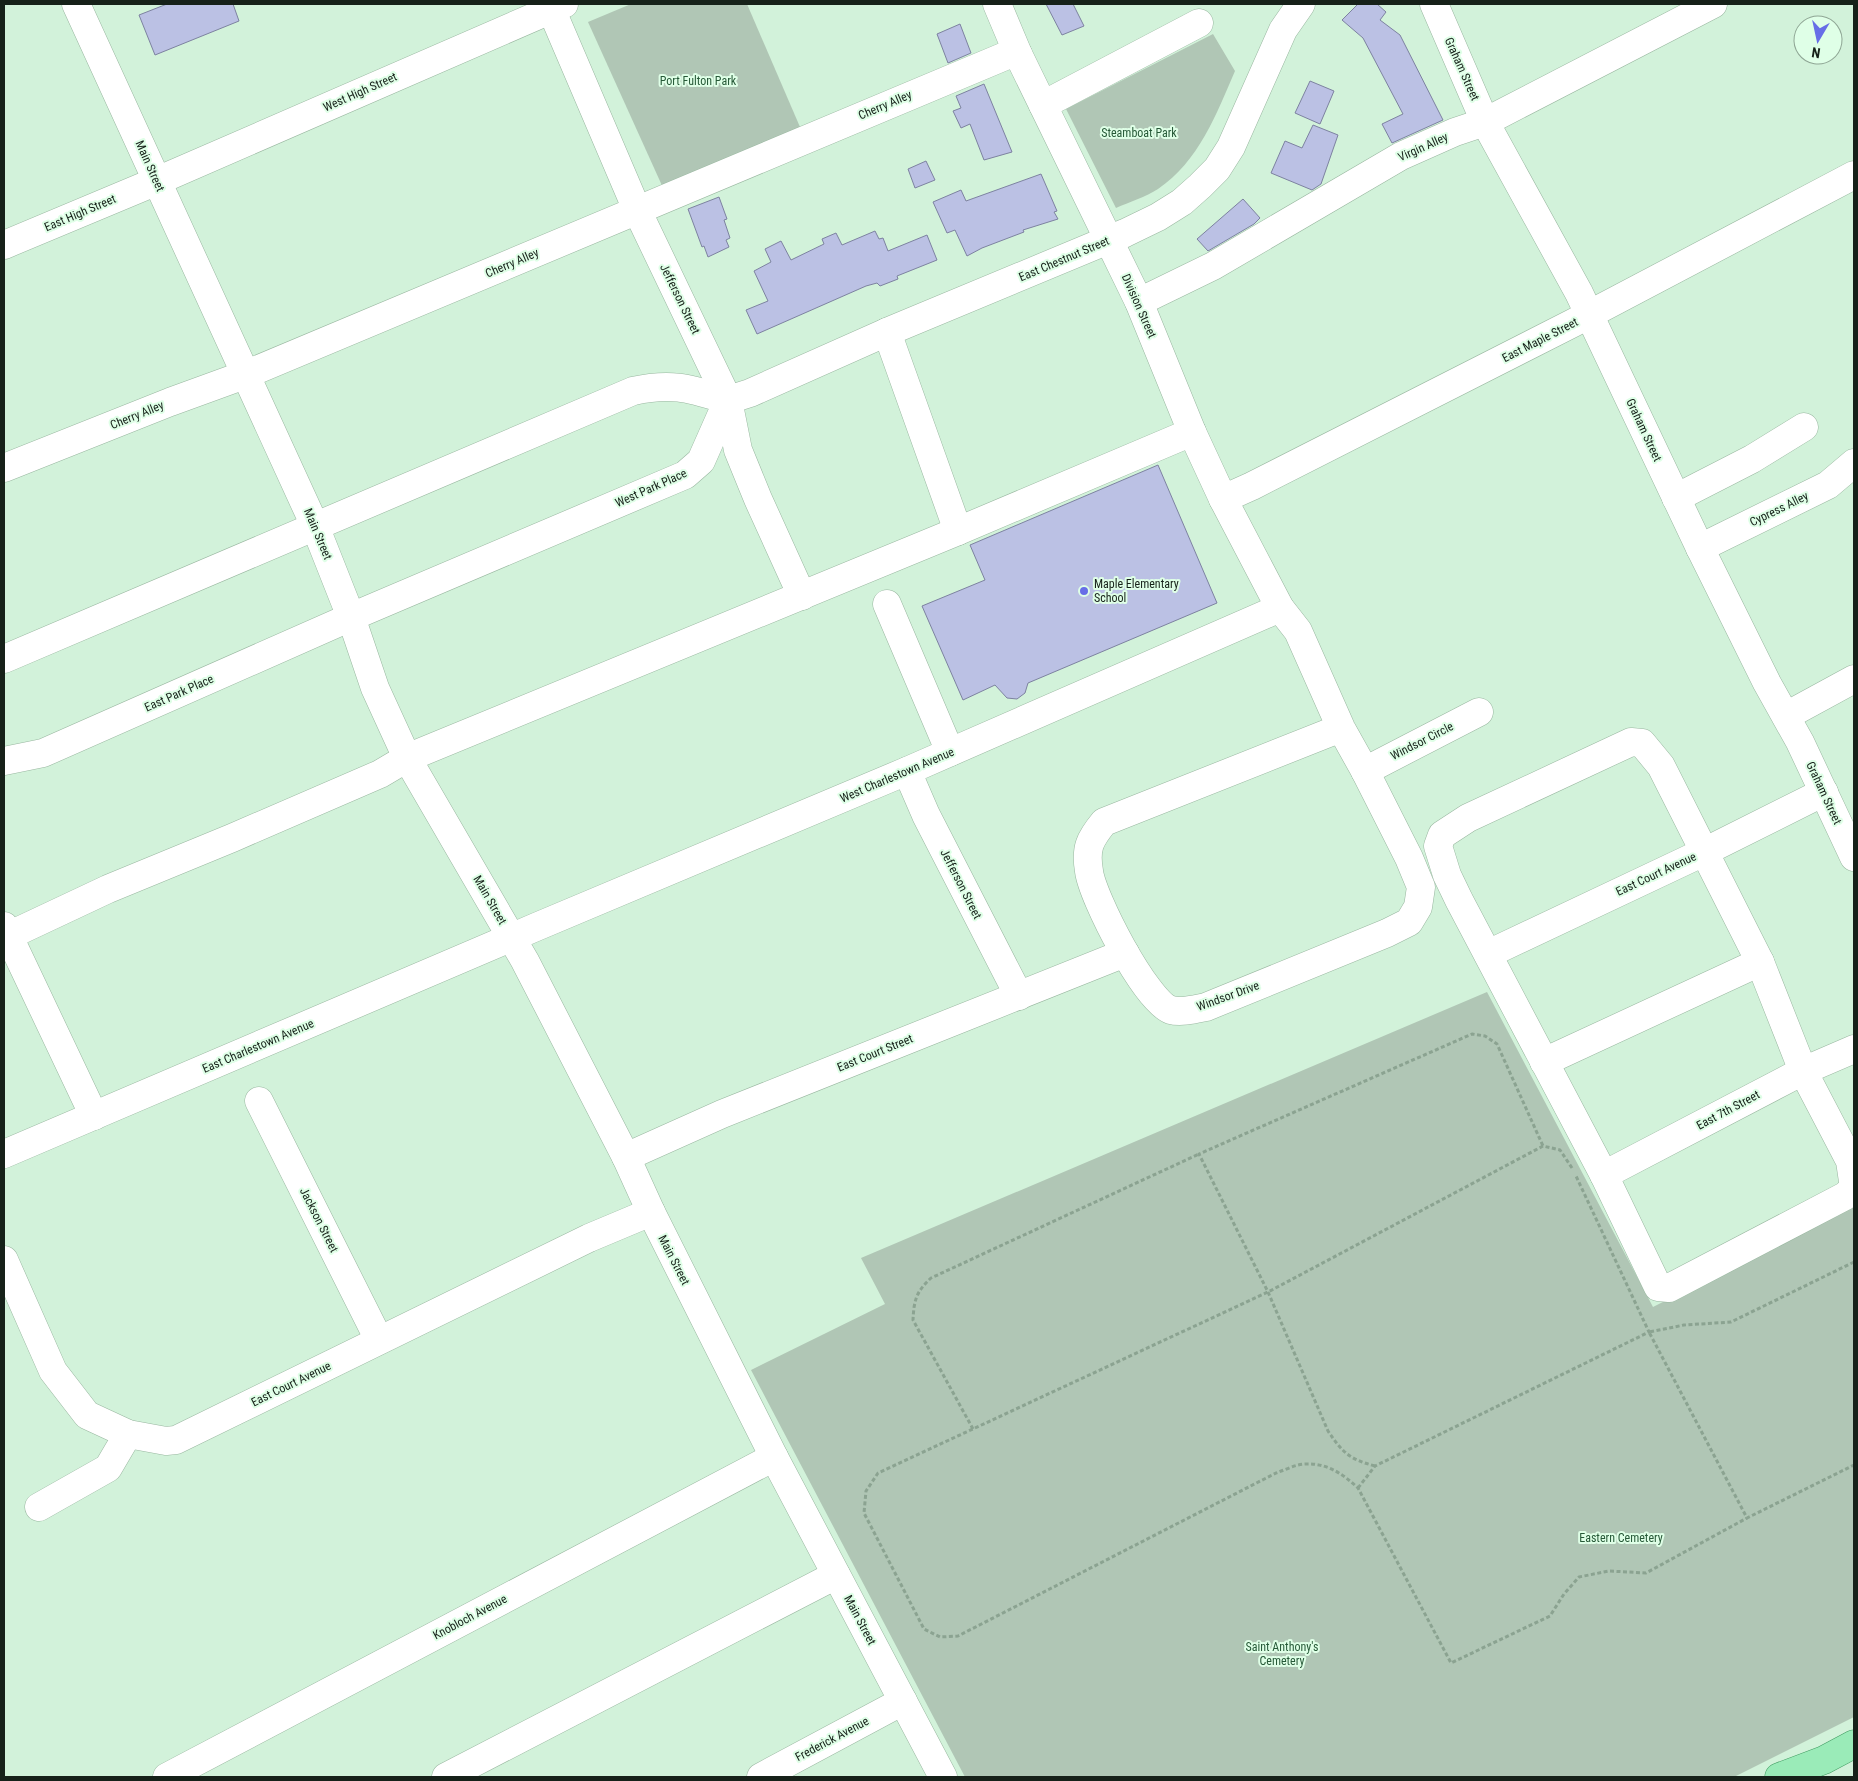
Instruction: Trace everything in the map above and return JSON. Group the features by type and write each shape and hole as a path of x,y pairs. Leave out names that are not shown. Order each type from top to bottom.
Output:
{"main road":[{"path":"1779,1777 1824,1760 1854,1744"}],"street":[{"name":"Main Street","path":"76,4 315,526 351,617 375,688 407,758 512,938 626,1157 651,1212 774,1457 943,1777"},
{"name":"Division Street","path":"997,4 1018,54 1139,302 1192,432 1223,499 1280,608"},
{"name":"East Chestnut Street","path":"728,400 750,393 887,332 1108,241 1158,217 1182,202 1217,168 1231,147 1283,30 1301,4"},
{"name":"Graham Street","path":"1434,4 1485,122 1589,314 1700,548 1853,849"},
{"name":"Virgin Alley","path":"1139,302 1212,266 1401,156 1455,132 1485,122 1713,4"},
{"name":"West High Street","path":"157,181 555,5"},
{"name":"Jefferson Street","path":"555,5 637,210 728,400 738,450 802,596"},
{"path":"1043,105 1200,23"},
{"name":"Cherry Alley","path":"4,468 170,402 247,374 1010,54 1018,54"},
{"name":"East Maple Street","path":"1223,499 1589,314 1854,175"},
{"name":"East High Street","path":"4,245 157,181"},
{"path":"887,332 958,531"},
{"path":"4,659 633,391 655,386 671,386 728,400"},
{"name":"West Park Place","path":"351,617 685,475 702,462 728,400"},
{"path":"1676,498 1752,458 1804,427"},
{"path":"94,1116 6,931 232,838 380,774 407,758 802,596 1192,432"},
{"name":"Cypress Alley","path":"1700,548 1828,485 1854,463"},
{"path":"887,604 950,752"},
{"name":"Windsor Drive","path":"1280,608 1295,627 1304,643 1341,728 1409,858 1421,887 1418,907 1409,922 1387,933 1206,1007 1193,1010 1172,1010 1157,1001 1134,969 1092,888 1088,871 1091,838 1104,822 1341,728"},
{"name":"West Charlestown Avenue","path":"512,938 907,771 1280,608"},
{"name":"East Park Place","path":"4,761 43,753 351,617"},
{"path":"1786,716 1854,680"},
{"name":"Windsor Circle","path":"1365,771 1479,712"},
{"path":"1631,742 1642,743 1661,766 1704,852 1760,962 1803,1071 1850,1162 1854,1188 1845,1196 1669,1288 1658,1287 1604,1175 1455,892 1438,846 1442,835 1468,818 1631,742"},
{"name":"Jefferson Street","path":"907,771 926,815 1019,996"},
{"name":"East Court Avenue","path":"1488,954 1704,852 1824,792"},
{"name":"East Charlestown Avenue","path":"4,1154 512,938"},
{"name":"East Court Street","path":"626,1157 722,1114 1126,953"},
{"path":"1544,1062 1760,962"},
{"name":"East 7th Street","path":"1604,1175 1803,1071 1854,1049"},
{"name":"Jackson Street","path":"259,1101 379,1340"},
{"name":"East Court Avenue","path":"4,1260 53,1371 87,1415 128,1434 166,1441 176,1440 589,1238 651,1212"},
{"path":"39,1507 108,1468 128,1434"},
{"name":"Knobloch Avenue","path":"167,1777 774,1457"},
{"path":"446,1777 836,1575"},
{"name":"Frederick Avenue","path":"761,1777 903,1701"}],"path":[{"path":"972,1429 913,1320 914,1302 920,1288 931,1278 1199,1154 1472,1034 1485,1036 1497,1044 1543,1146"},
{"path":"1747,1518 1649,1332 1572,1168 1560,1150 1543,1146 1268,1292 878,1473 866,1490 864,1513 924,1629 940,1637 958,1636 1276,1473 1305,1464 1327,1466 1344,1475 1358,1488 1451,1663 1550,1616 1578,1577 1609,1571 1646,1573 1747,1518 1854,1465"},
{"path":"1199,1154 1268,1292 1328,1432 1340,1450 1358,1461 1375,1466"},
{"path":"1358,1488 1375,1466 1649,1332 1684,1325 1731,1322 1854,1262"}],"green space":[{"name":"Port Fulton Park","path":"631,4 747,4 800,127 664,190 588,22"},
{"name":"Steamboat Park","path":"1213,34 1235,71 1205,136 1185,165 1172,178 1153,192 1116,208 1066,109"},
{"name":"Eastern Cemetery","path":"1487,992 1653,1307 1854,1205 1854,1717 1734,1777 965,1777 751,1370 885,1304 861,1258"}],"building":[{"path":"167,4 233,4 239,21 155,55 139,15"},
{"path":"1046,4 1073,4 1084,26 1062,35"},
{"path":"1358,4 1377,4 1386,12 1380,20 1400,35 1443,120 1392,143 1382,124 1403,114 1363,38 1342,20"},
{"path":"960,24 971,53 948,63 937,34"},
{"path":"1310,81 1334,91 1320,124 1295,113"},
{"path":"984,84 1012,152 984,160 970,124 961,128 953,111 961,108 956,96"},
{"path":"1313,125 1338,135 1321,184 1312,190 1271,173 1285,141 1302,148"},
{"path":"926,161 935,180 915,188 908,169"},
{"path":"1041,174 1057,211 1054,212 1058,219 1023,230 1024,232 982,248 967,256 955,230 947,233 933,202 961,190 966,201"},
{"path":"719,197 727,219 724,220 730,238 726,240 729,247 708,257 704,246 702,247 688,209"},
{"path":"1243,199 1260,218 1254,224 1208,251 1197,239"},
{"path":"875,231 879,239 883,238 888,251 927,235 937,260 897,276 898,279 880,286 877,283 866,286 757,334 746,310 768,301 754,271 771,262 765,249 781,241 791,260 824,244 822,239 836,233 842,245"},
{"name":"Maple Elementary School","path":"1158,465 1217,603 1028,683 1025,693 1017,699 1007,698 995,685 963,700 922,606 985,580 970,545"}],"place":[{"name":"Maple Elementary School","path":"1084,591"}],"park label":[{"name":"Saint Anthony's Cemetery","path":"1282,1654"}]}
